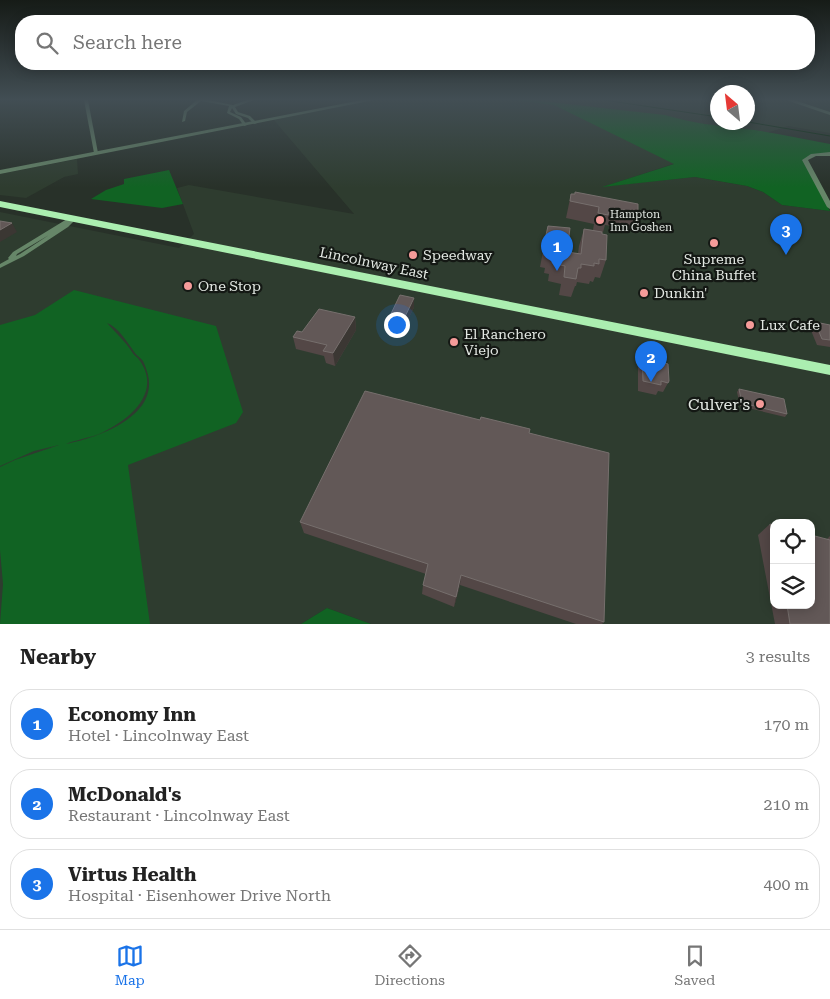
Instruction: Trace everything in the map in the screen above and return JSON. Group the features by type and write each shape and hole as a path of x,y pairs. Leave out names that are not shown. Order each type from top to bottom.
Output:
{"highway":[{"name":"Lincolnway East","path":"0,204 830,370"}],"street":[{"path":"91,129 96,153"},
{"path":"0,172 223,129"},
{"path":"830,154 817,154 805,160 830,207"},
{"path":"0,266 22,255 66,226 74,218"}],"shaded area":[{"path":"282,129 779,129 606,186 695,177 747,186 763,192 782,205 830,211 830,624 371,624 327,608 301,624 0,624 0,212 179,248 194,234 177,188 189,185 354,214"},
{"path":"807,129 830,129 830,133"},
{"path":"77,159 78,174 64,177 26,198 0,195 0,174"}],"green space":[{"path":"603,129 752,130 830,144 830,154 817,154 805,160 830,211 782,205 763,192 747,186 695,177 602,187 674,164"},
{"path":"169,170 183,204 162,208 91,199 106,190 124,184 124,179"},
{"path":"74,290 216,326 243,412 236,423 128,465 150,624 0,624 3,584 0,550 0,467 59,445 34,451 0,466 0,325 35,315","holes":["107,323 123,336 143,361 148,375 149,390 144,403 135,414 122,423 93,437 66,444 109,429 130,414 144,395 147,385 146,373 139,360"]},
{"path":"327,608 371,624 301,624"}],"building":[{"path":"575,192 638,204 638,212 609,208 608,215 598,213 599,207 570,201 571,194 575,194"},
{"path":"0,221 12,223 0,230"},
{"path":"548,226 570,228 567,252 581,254 584,229 602,232 602,234 607,235 606,260 599,259 599,264 594,263 594,266 581,264 581,268 578,268 576,279 564,277 565,266 552,263 553,256 548,255 549,250 543,249"},
{"path":"400,295 414,298 400,327 386,324"},
{"path":"319,309 355,317 333,353 323,351 327,345 293,337 297,331 302,332"},
{"path":"815,322 830,325 830,340 822,339"},
{"path":"642,351 665,355 665,363 668,364 668,383 661,381 661,385 643,381"},
{"name":"Culver's","path":"739,389 784,399 787,414 742,403"},
{"path":"365,391 480,420 481,417 530,429 529,433 609,453 604,622 461,575 456,597 423,585 428,564 300,522"},
{"path":"815,536 830,540 830,624 790,624 788,609 815,609"}],"waterway":[{"path":"790,129 830,136"}],"place":[{"name":"Hampton Inn Goshen","path":"600,220"},
{"name":"Supreme China Buffet","path":"714,243"},
{"name":"Speedway","path":"413,255"},
{"name":"Virtus Health","path":"786,255"},
{"name":"Economy Inn","path":"557,271"},
{"name":"One Stop","path":"188,286"},
{"name":"Dunkin'","path":"644,293"},
{"name":"Lux Cafe","path":"750,325"},
{"name":"El Ranchero Viejo","path":"454,342"},
{"name":"McDonald's","path":"651,382"},
{"name":"Culver's","path":"760,404"}]}
